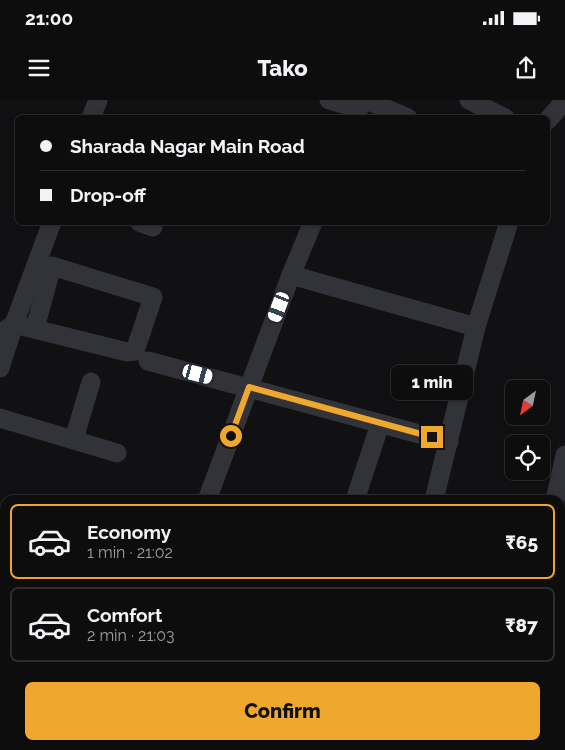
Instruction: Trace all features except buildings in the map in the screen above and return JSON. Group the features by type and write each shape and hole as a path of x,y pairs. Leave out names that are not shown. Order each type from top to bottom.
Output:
{"street":[{"path":"92,115 98,100"},
{"path":"329,100 395,115"},
{"path":"469,100 499,115"},
{"path":"550,118 565,100"},
{"path":"0,368 7,329 51,225"},
{"path":"209,495 291,275 312,225"},
{"path":"435,495 476,327 508,225"},
{"path":"7,329 35,328 127,352 136,351 153,297 52,266 35,328"},
{"path":"291,275 476,327"},
{"path":"148,361 449,442"},
{"path":"74,439 91,382"},
{"path":"0,418 117,453"},
{"path":"356,495 380,424"},
{"path":"556,495 565,456"}],"route":[{"path":"231,436 249,387 432,437"}]}
